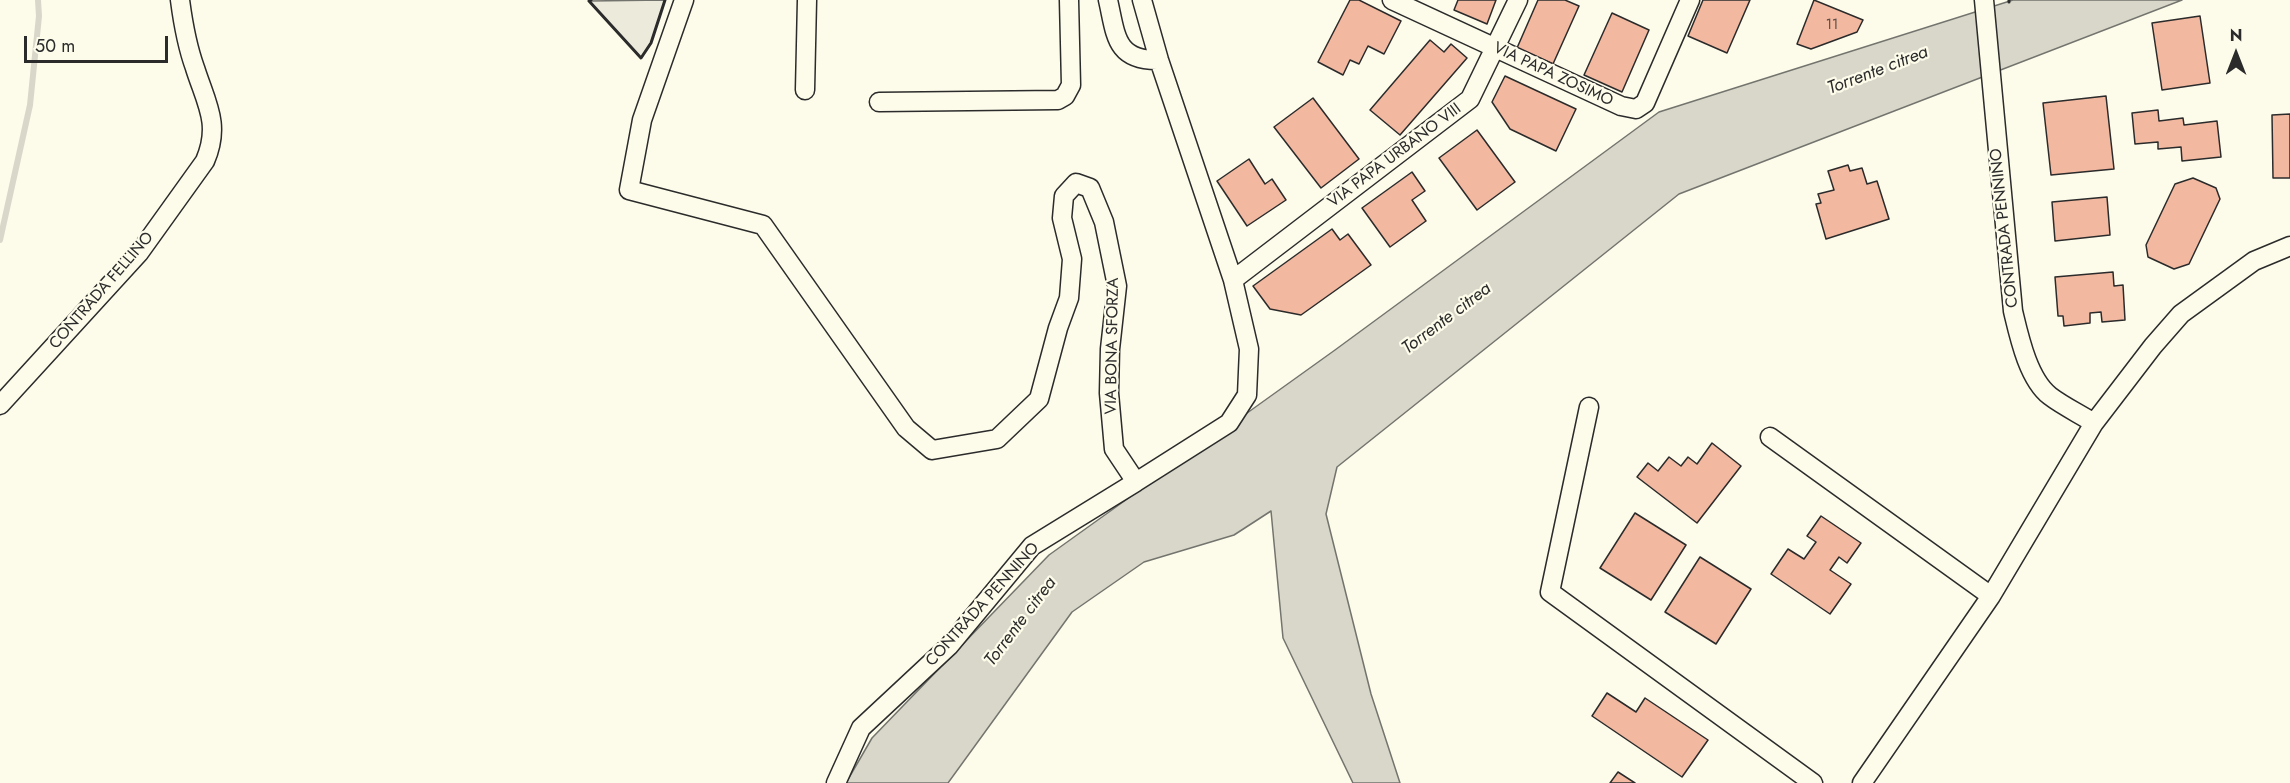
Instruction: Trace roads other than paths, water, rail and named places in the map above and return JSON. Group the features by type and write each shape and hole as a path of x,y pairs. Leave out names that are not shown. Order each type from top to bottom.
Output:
{"street":[{"name":"CONTRADA FELLINO","path":"0,405 139,254 205,161 211,146 213,129 211,109 188,46 180,0"},
{"name":"VIA BONA SFORZA","path":"684,0 642,120 629,190 763,225 906,429 932,450 997,439 1039,399 1058,328 1069,298 1072,259 1062,219 1064,196 1076,183 1090,188 1104,222 1117,286 1110,349 1109,393 1114,449 1136,482"},
{"path":"805,90 807,0"},
{"path":"879,102 1058,100 1065,96 1071,85 1069,0"},
{"path":"1108,0 1121,46 1130,56 1145,61 1159,60"},
{"path":"1136,482 1228,423 1247,394 1249,349 1233,280 1159,60 1142,0"},
{"name":"VIA PAPA ZOSIMO","path":"1392,0 1622,106 1636,109 1645,103 1690,0"},
{"name":"VIA PAPA URBANO VIII","path":"1233,280 1470,99 1518,0"},
{"name":"CONTRADA PENNINO","path":"1985,5 2012,299 2020,345 2031,369 2048,394 2094,423"},
{"path":"1862,783 1990,596 2094,423 2153,346 2181,314 2254,261 2290,246"},
{"path":"1589,407 1550,592 1813,783"},
{"path":"1770,436 1990,596"},
{"name":"CONTRADA PENNINO","path":"836,783 861,728 949,646 1032,546 1136,482"}],"water":[{"name":"Torrente citrea","path":"2013,0 2182,0 1679,194 1337,467 1326,514 1371,694 1400,783 1353,783 1283,638 1271,511 1234,535 1144,562 1072,612 948,783 846,783 872,738 1049,555 1335,350 1659,112"}],"waterway":[{"path":"0,240 30,105 39,16 38,0"}]}
